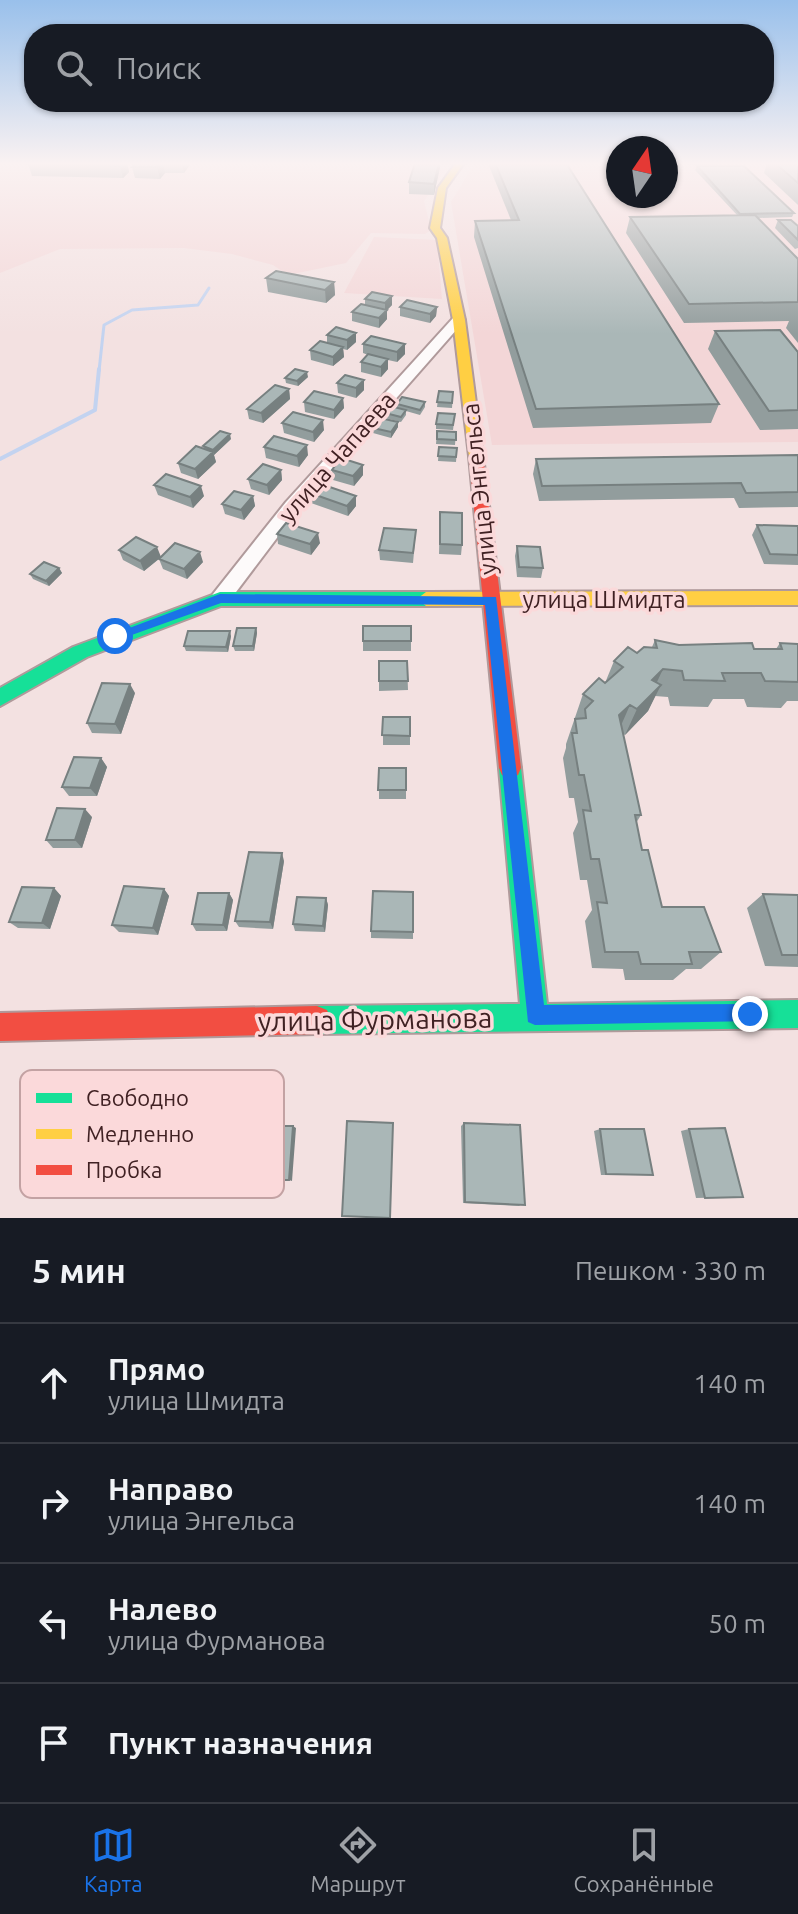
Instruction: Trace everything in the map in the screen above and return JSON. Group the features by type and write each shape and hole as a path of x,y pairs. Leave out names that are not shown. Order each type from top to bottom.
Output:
{"street":[{"name":"улица Энгельса","path":"436,220 435,228 442,238 459,320 535,1015"},
{"name":"улица Чапаева","path":"220,599 292,506 459,320"},
{"name":"улица Шмидта","path":"0,698 80,652 220,599 798,598"},
{"name":"улица Фурманова","path":"0,1027 535,1015 798,1014"}],"shaded area":[{"path":"0,220 429,220 431,230 425,234 371,233 346,263 288,275 273,265 232,254 184,248 60,249 0,273"},
{"path":"454,220 798,220 798,442 492,445"},
{"path":"374,237 437,240 442,299 344,293"}],"building":[{"path":"602,220 719,404 536,409 475,221"},
{"path":"632,220 760,220 798,259 798,302 689,304"},
{"path":"778,220 791,220 798,226 798,240"},
{"path":"276,271 334,282 325,290 266,278"},
{"path":"372,292 392,296 385,303 365,299"},
{"path":"407,300 437,307 430,314 400,307"},
{"path":"361,304 387,310 379,318 352,312"},
{"path":"336,327 356,333 347,340 327,335"},
{"path":"780,330 798,352 798,410 769,411 715,331"},
{"path":"371,336 405,344 397,352 363,344"},
{"path":"320,341 343,347 333,357 310,350"},
{"path":"368,354 388,359 381,367 361,362"},
{"path":"295,369 307,372 297,381 285,378"},
{"path":"345,375 364,380 356,388 337,383"},
{"path":"275,385 289,389 261,413 247,409"},
{"path":"314,391 343,398 334,410 304,402"},
{"path":"439,391 453,392 452,403 437,402"},
{"path":"402,397 425,402 420,410 397,404"},
{"path":"390,406 406,410 401,417 385,413"},
{"path":"293,412 323,420 313,432 282,423"},
{"path":"438,413 455,414 453,425 436,424"},
{"path":"380,418 398,422 391,432 373,428"},
{"path":"220,431 230,434 213,450 203,446"},
{"path":"437,431 456,432 456,440 437,439"},
{"path":"274,436 307,445 297,456 264,447"},
{"path":"196,446 213,452 195,469 178,463"},
{"path":"439,447 457,448 456,457 438,456"},
{"path":"798,455 798,492 746,493 741,483 542,486 536,459"},
{"path":"341,458 363,465 353,476 332,470"},
{"path":"263,464 281,470 267,485 248,479"},
{"path":"166,474 201,486 190,497 154,485"},
{"path":"318,483 356,496 347,506 310,493"},
{"path":"234,491 253,496 241,510 222,504"},
{"path":"440,512 462,513 462,545 440,544"},
{"path":"286,523 318,533 310,544 277,534"},
{"path":"757,525 798,526 798,555 770,554"},
{"path":"384,528 416,530 413,553 379,550"},
{"path":"136,537 157,547 140,561 119,550"},
{"path":"175,543 200,552 184,569 159,559"},
{"path":"517,546 540,547 543,568 519,567"},
{"path":"44,562 59,568 46,581 30,574"},
{"path":"363,626 411,626 411,641 363,641"},
{"path":"237,628 256,628 253,646 233,646"},
{"path":"188,631 230,631 226,647 184,646"},
{"path":"655,640 679,645 752,643 754,649 782,649 780,643 798,644 798,682 765,681 761,673 722,673 725,681 684,680 682,671 663,669 652,680 661,685 637,709 630,705 619,715 641,815 635,815 642,850 648,850 662,907 704,907 721,952 689,952 692,964 641,964 638,952 605,952 597,902 607,903 599,859 591,859 583,810 591,811 584,775 579,775 572,733 577,733 575,719 586,718 585,709 593,701 583,694 599,678 605,683 623,667 614,661 628,647 637,653 644,647 657,648"},
{"path":"379,661 407,661 408,681 379,681"},
{"path":"102,683 130,684 115,724 87,723"},
{"path":"383,717 410,717 410,736 382,735"},
{"path":"74,757 101,758 90,788 62,787"},
{"path":"379,768 406,768 406,790 378,790"},
{"path":"57,808 85,809 75,840 46,840"},
{"path":"249,852 282,853 270,922 235,921"},
{"path":"124,886 164,889 153,928 112,925"},
{"path":"22,887 54,888 42,923 9,922"},
{"path":"373,891 413,892 413,932 371,931"},
{"path":"198,893 229,893 223,925 192,924"},
{"path":"763,894 798,895 798,955 782,955"},
{"path":"297,897 326,898 323,926 293,924"},
{"path":"347,1121 393,1123 390,1218 342,1216"},
{"path":"464,1123 520,1125 525,1205 465,1202"},
{"path":"284,1126 293,1126 289,1180 284,1180"},
{"path":"725,1128 743,1197 705,1198 689,1129"},
{"path":"600,1129 644,1129 653,1175 606,1174"}],"waterway":[{"path":"99,371 104,325 132,310 198,305 209,288"},
{"path":"0,459 95,410 99,369"}],"traffic: fast":[{"path":"0,698 80,652 220,599 426,599"},
{"path":"510,768 535,1015"},
{"path":"317,1020 798,1014"}],"traffic: slow":[{"path":"436,220 435,228 442,238 459,320 476,456"},
{"path":"426,599 798,598"}],"traffic: jam":[{"path":"476,456 510,768"},
{"path":"0,1027 317,1020"}],"route":[{"path":"115,636 220,599 491,600 535,1015 750,1014"}]}
